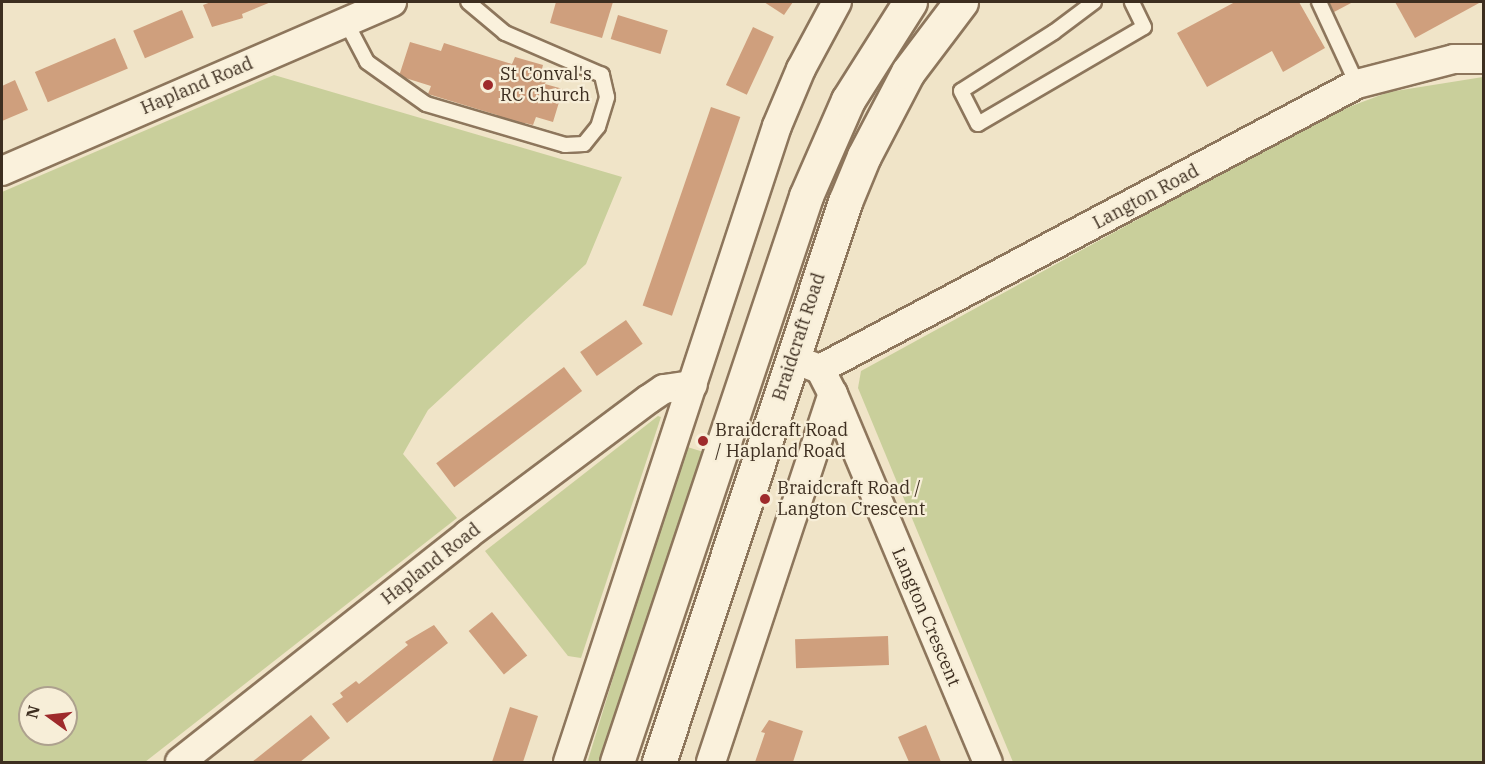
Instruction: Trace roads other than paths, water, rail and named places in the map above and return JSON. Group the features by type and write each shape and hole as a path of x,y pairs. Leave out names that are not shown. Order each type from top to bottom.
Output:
{"street":[{"name":"Hapland Road","path":"2,171 392,2"},
{"path":"568,762 777,126 801,69 837,2"},
{"name":"Braidcraft Road","path":"617,762 796,225 848,100 910,2"},
{"name":"Braidcraft Road","path":"659,762 756,475 790,357 833,236 884,114 908,72 961,2"},
{"name":"Langton Road","path":"820,369 1357,84 1454,58 1484,59"},
{"path":"796,225 833,236"},
{"path":"790,357 820,369"},
{"name":"Langton Crescent","path":"820,369 833,394 988,762"},
{"name":"Hapland Road","path":"180,762 467,535 649,399 664,389 693,385"},
{"path":"711,762 833,394"},
{"path":"717,461 756,475"}],"lane":[{"path":"346,22 367,62 426,104 565,145 584,144 598,127 607,97 602,75 505,33 468,2"},
{"path":"1094,2 1054,32 961,91 978,124 1144,27 1136,3"},
{"path":"1319,2 1357,84"}],"place":[{"name":"St Conval's RC Church","path":"488,85"},
{"name":"Braidcraft Road / Hapland Road","path":"703,441"},
{"name":"Braidcraft Road / Langton Crescent","path":"765,499"}]}
